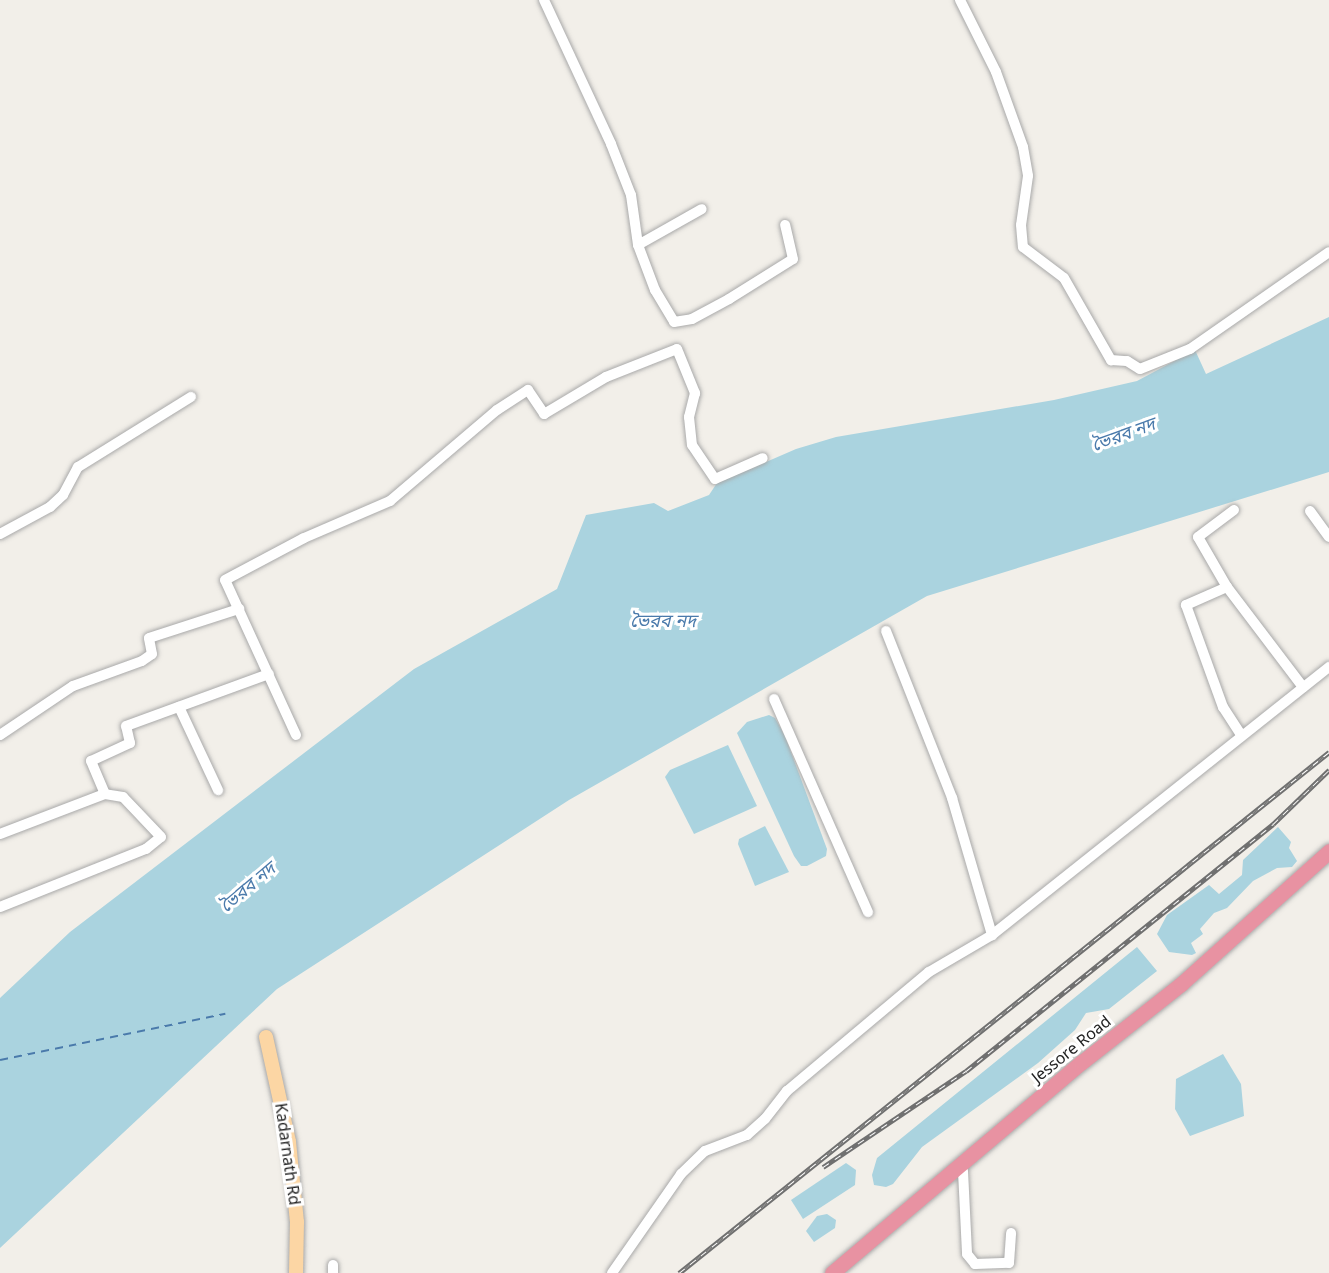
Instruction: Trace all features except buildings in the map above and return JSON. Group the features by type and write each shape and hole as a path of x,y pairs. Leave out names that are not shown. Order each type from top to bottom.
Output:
{"highway":[{"name":"Jessore Road","path":"832,1273 1073,1070 1181,984 1329,851"},
{"name":"Jessore Road","path":"843,1273 963,1171 1185,989 1329,864"}],"main road":[{"name":"Kadarnath Rd","path":"266,1037 289,1142 297,1222 296,1273"}],"street":[{"path":"544,0 611,144 630,195 638,244 655,290 677,323 729,299 794,259 785,225"},
{"path":"960,0 996,72 1023,147 1028,176 1021,225 1023,247 1064,278 1110,360 1127,362 1140,369 1190,349 1329,252"},
{"path":"638,244 702,209"},
{"path":"296,735 225,580 304,538 390,501 497,410 528,390 544,414 606,377 677,349 694,393 689,417 692,445 715,478 763,458"},
{"path":"0,534 50,507 63,495 78,467 191,397"},
{"path":"1234,510 1198,537 1227,586 1303,687"},
{"path":"1310,511 1329,537"},
{"path":"1227,586 1185,605 1223,707 1240,735"},
{"path":"0,735 74,686 142,661 152,654 149,638 239,609"},
{"path":"886,631 952,798 992,934"},
{"path":"612,1273 681,1173 705,1151 747,1135 765,1119 787,1091 929,972 992,934 1240,735 1329,667"},
{"path":"105,794 91,761 130,742 126,726 269,674"},
{"path":"774,699 868,912"},
{"path":"179,707 219,790"},
{"path":"0,834 105,794 123,797 161,837 146,849 0,907"},
{"path":"963,1171 968,1254 975,1264 1009,1263 1011,1233"}],"water":[{"name":"ভৈরব নদ","path":"1329,317 1329,472 927,596 569,800 277,989 0,1248 0,998 70,932 414,669 557,589 586,515 654,503 668,511 709,495 717,483 796,449 836,437 1054,400 1137,381 1195,350 1206,374"},
{"path":"769,715 775,718 785,736 827,849 826,856 807,866 801,866 794,856 737,733 747,722"},
{"path":"728,745 757,806 694,834 665,777 670,770"},
{"path":"765,826 789,872 755,886 738,844 739,839"},
{"path":"1278,827 1291,842 1289,848 1297,861 1292,867 1277,868 1253,881 1227,908 1214,913 1200,929 1203,934 1191,943 1196,953 1192,955 1169,952 1157,934 1167,915 1209,885 1219,894 1242,875 1243,860"},
{"path":"1137,947 1157,971 1109,1009 1086,1013 1075,1030 1038,1063 922,1147 893,1184 886,1187 874,1185 872,1175 877,1158"},
{"path":"1223,1054 1241,1084 1244,1116 1190,1136 1175,1109 1176,1079"},
{"path":"846,1163 856,1170 855,1185 803,1219 791,1200"},
{"path":"827,1214 836,1220 835,1228 814,1242 806,1231 817,1216"}],"ferry route":[{"path":"0,1060 225,1014"}],"railway":[{"path":"679,1273 1329,752"},
{"path":"823,1167 966,1071 1273,824 1329,770"}]}
